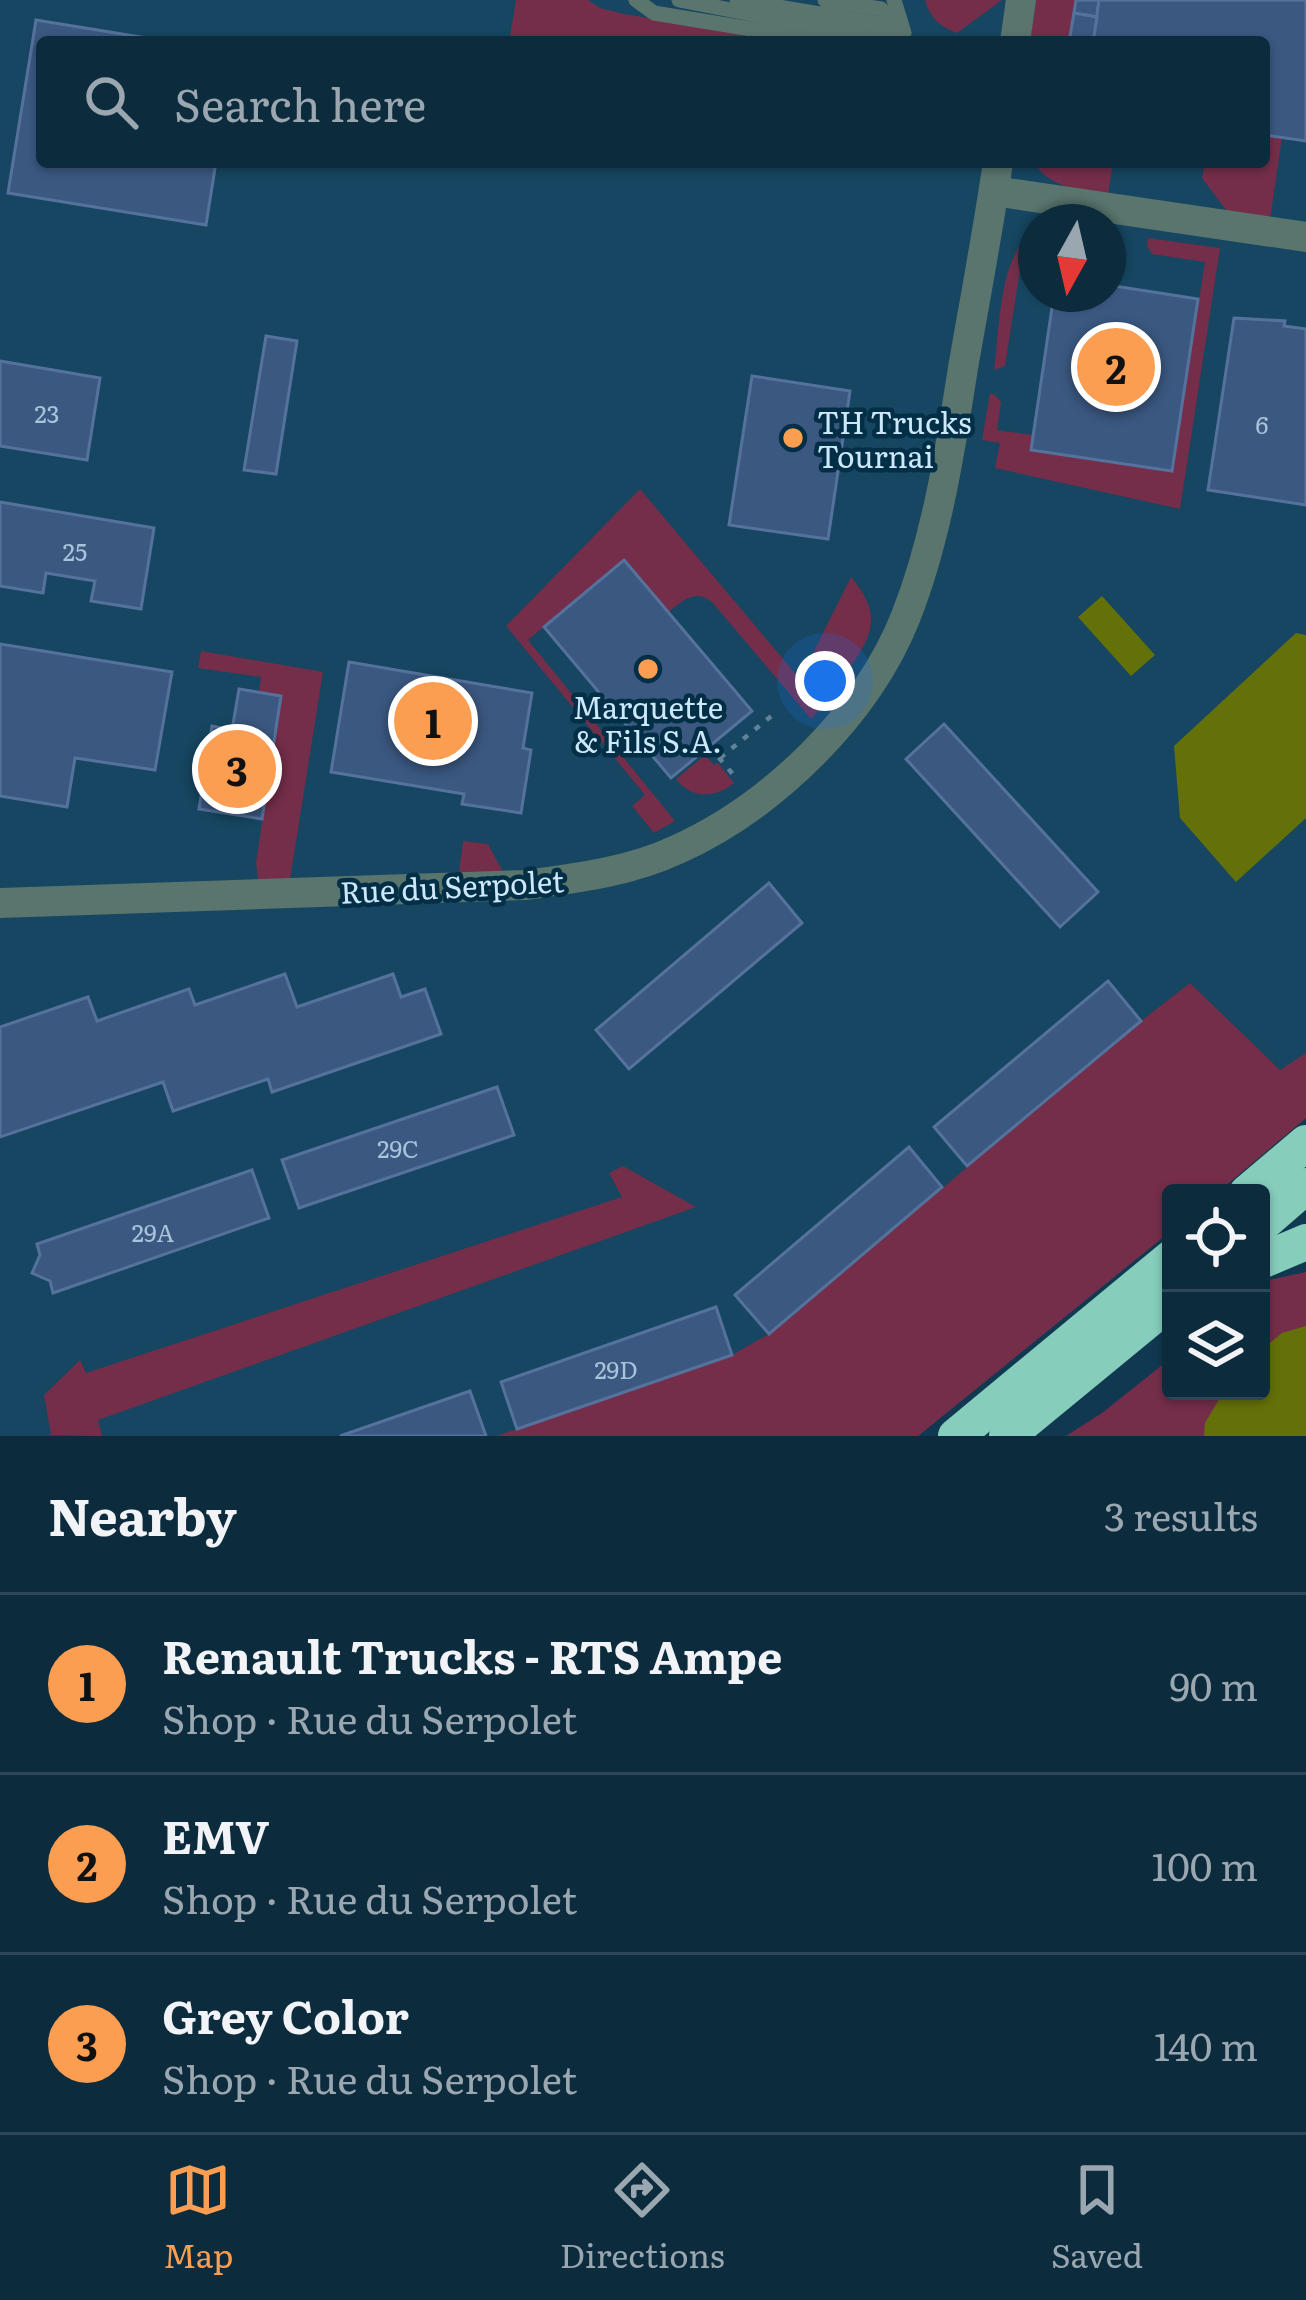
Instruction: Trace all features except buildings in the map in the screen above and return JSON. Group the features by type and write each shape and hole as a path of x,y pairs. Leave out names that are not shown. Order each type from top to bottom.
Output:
{"highway":[{"path":"1258,1184 1306,1143"},
{"path":"1270,1217 1306,1186"},
{"path":"1270,1257 1306,1242"},
{"path":"956,1436 1162,1265"},
{"path":"1007,1436 1162,1308"}],"street":[{"path":"1016,36 1021,0"},
{"path":"996,176 1306,237"},
{"name":"Rue du Serpolet","path":"0,903 526,885 596,876 674,851 746,811 806,762 845,717 905,618 929,545 948,460 996,176"}],"lane":[{"path":"636,0 654,13 794,36"},
{"path":"679,0 871,36"},
{"path":"737,0 874,22 894,36"},
{"path":"825,0 881,9 899,36"},
{"path":"894,0 902,36"}],"path":[{"path":"720,758 775,712"},
{"path":"709,746 756,802"}],"shaded area":[{"path":"0,0 1306,0 1306,1118 1228,1184 1162,1184 1162,1238 918,1436 0,1436"},
{"path":"516,0 588,0 624,14 760,36 510,36"},
{"path":"925,0 1002,0 957,33 936,21"},
{"path":"1036,0 1076,0 1070,36 1031,36"},
{"path":"1270,136 1282,137 1270,220 1229,214 1202,178 1204,168 1270,168"},
{"path":"1037,168 1112,168 1108,195 1057,183"},
{"path":"1148,238 1220,248 1180,509 995,468 1000,443 982,440 990,393 1001,402 997,430 1033,435 1031,450 1172,471 1205,262 1152,254"},
{"path":"1018,250 1005,366 994,370 1000,314"},
{"path":"640,489 800,679 851,577 871,614 863,647 811,719 712,602 695,596 668,612 624,560 528,640 675,821 654,833 632,806 645,795 506,626"},
{"path":"1102,596 1155,655 1131,676 1078,617"},
{"path":"1296,633 1306,635 1306,818 1236,882 1180,818 1174,746"},
{"path":"201,651 323,672 290,879 258,880 256,863 281,696 259,691 261,677 198,668"},
{"path":"705,755 734,783 703,794 682,786 676,779"},
{"path":"463,841 488,844 503,872 459,873"},
{"path":"1190,983 1280,1070 1306,1053 1306,1118 1228,1184 1162,1184 1162,1238 918,1436 496,1436 732,1355 769,1334"},
{"path":"623,1166 696,1207 98,1420 102,1436 51,1435 44,1395 80,1360 86,1373 622,1197 609,1173"},
{"path":"1306,1272 1306,1436 1066,1436 1162,1365 1162,1400 1270,1400 1270,1280"},
{"path":"1306,1326 1306,1436 1204,1436 1205,1423 1219,1400 1270,1400 1270,1343 1282,1333"}],"place":[{"name":"EMV","path":"1116,367"},
{"name":"TH Trucks Tournai","path":"793,438"},
{"name":"Marquette & Fils S.A.","path":"648,669"},
{"name":"Renault Trucks - RTS Ampe","path":"433,721"},
{"name":"Grey Color","path":"237,769"}]}
